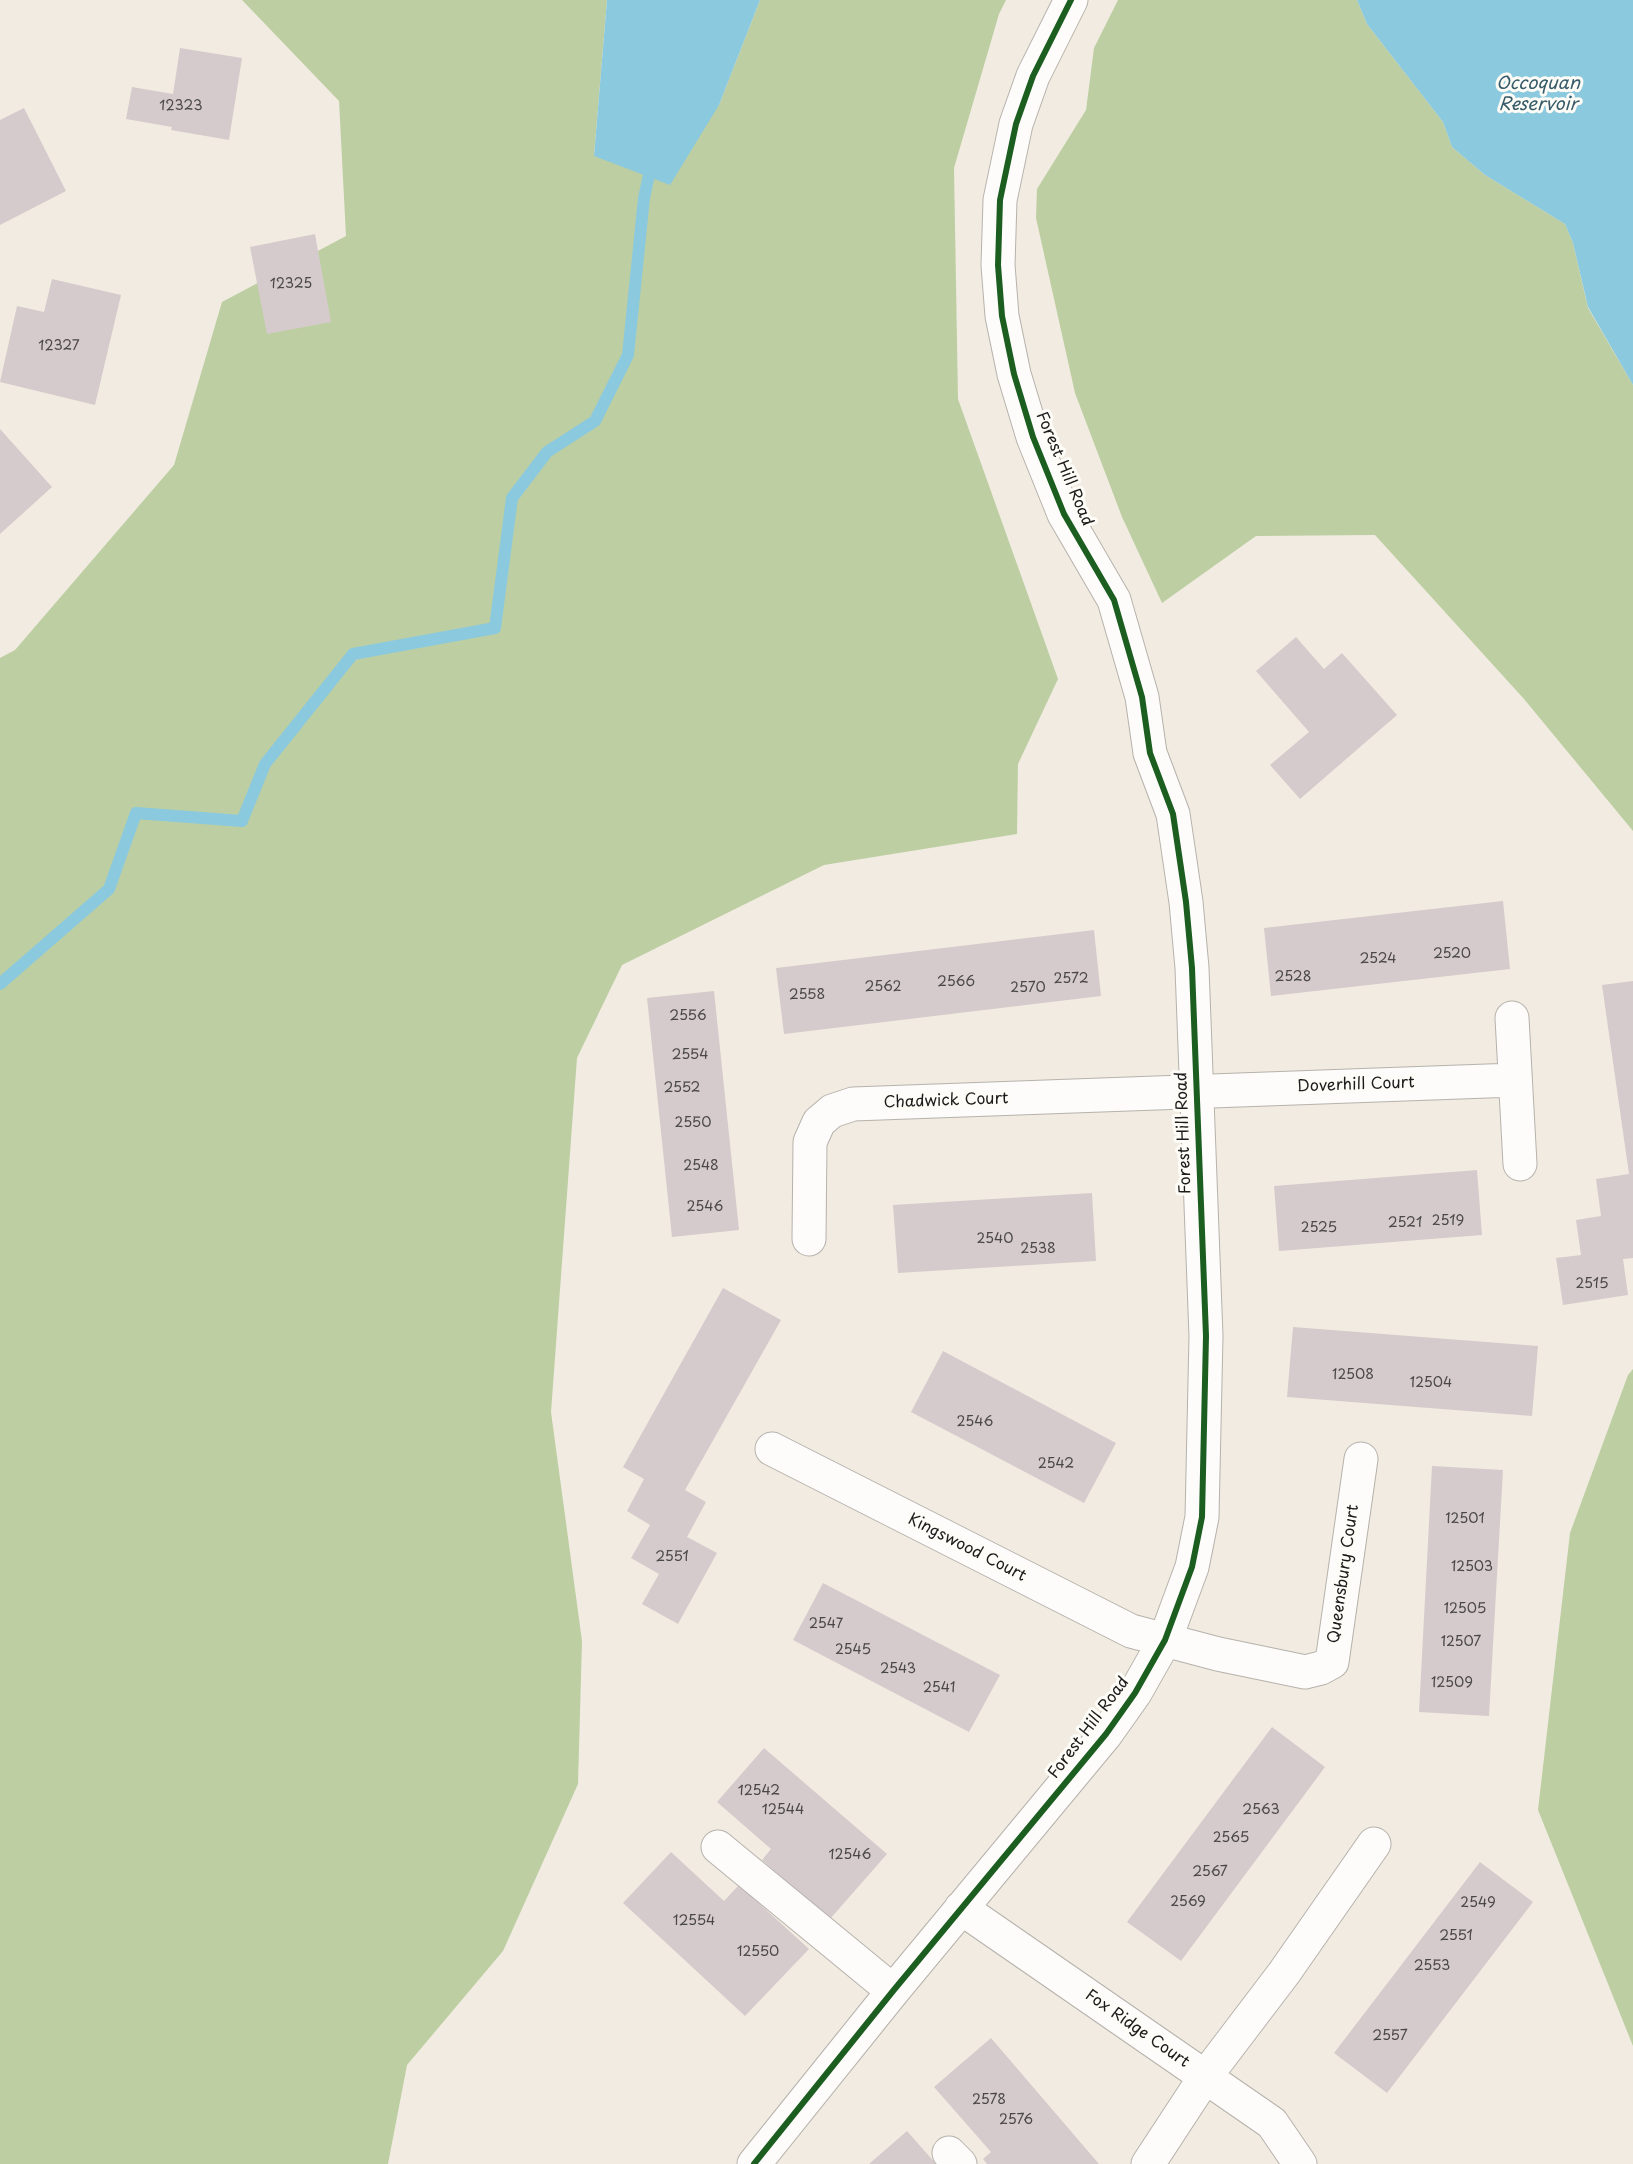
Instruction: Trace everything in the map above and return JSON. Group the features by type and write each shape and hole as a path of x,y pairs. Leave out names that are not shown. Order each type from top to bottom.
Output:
{"street":[{"name":"Forest Hill Road","path":"753,2164 1106,1734 1135,1693 1166,1640 1192,1567 1202,1517 1206,1336 1192,968 1186,902 1173,814 1150,753 1142,697 1114,600 1064,514 1033,437 1014,374 1002,316 998,265 1000,200 1016,124 1034,76 1071,0"},
{"path":"1512,1018 1520,1164"},
{"name":"Doverhill Court","path":"1196,1091 1515,1080"},
{"name":"Chadwick Court","path":"809,1239 810,1142 819,1122 832,1111 853,1104 1196,1091"},
{"name":"Kingswood Court","path":"772,1449 1131,1631 1166,1640"},
{"name":"Queensbury Court","path":"1166,1640 1218,1654 1305,1672 1321,1668 1332,1662 1361,1459"},
{"path":"1148,2164 1205,2077 1284,1973 1374,1844"},
{"path":"718,1847 893,1991"},
{"name":"Fox Ridge Court","path":"961,1908 1272,2123 1300,2164"}],"green space":[{"path":"242,0 607,0 594,156 719,105 760,0 1006,0 999,14 954,168 958,399 1058,679 1018,764 1017,834 824,865 622,965 577,1058 551,1412 582,1641 578,1784 503,1951 407,2065 388,2164 0,2164 0,658 15,650 174,465 222,302 346,236 339,101"},
{"path":"1118,0 1357,0 1367,24 1443,122 1452,147 1485,175 1565,224 1573,243 1588,308 1633,385 1633,831 1524,699 1375,535 1256,536 1162,603 1122,517 1075,393 1036,218 1037,189 1086,110 1094,48"},
{"path":"1633,1369 1633,2046 1538,1810 1570,1533 1628,1375"}],"water":[{"path":"607,0 760,0 719,105 670,185 594,156"},
{"name":"Occoquan Reservoir","path":"1357,0 1633,0 1633,385 1588,307 1573,243 1565,224 1485,175 1452,147 1443,122 1367,24"}],"building":[{"path":"180,48 242,58 229,140 126,119 132,87 173,94"},
{"path":"24,108 66,191 0,225 0,120"},
{"path":"315,234 331,322 267,334 250,247"},
{"path":"52,279 121,295 95,405 0,382 17,306 44,312"},
{"path":"0,429 52,487 0,534"},
{"path":"1296,637 1324,669 1342,653 1397,715 1300,799 1270,765 1309,732 1256,671"},
{"path":"1503,901 1510,969 1271,996 1264,928"},
{"path":"1094,930 1101,996 784,1034 776,968"},
{"path":"1633,981 1633,1258 1623,1259 1628,1295 1563,1305 1556,1258 1581,1255 1576,1220 1601,1216 1596,1179 1629,1174 1602,985"},
{"path":"714,991 739,1230 672,1237 647,998"},
{"path":"1477,1170 1482,1235 1279,1251 1274,1186"},
{"path":"1092,1193 1096,1261 898,1273 893,1205"},
{"path":"723,1288 781,1320 685,1490 706,1502 687,1537 717,1553 678,1624 642,1604 659,1574 631,1558 650,1525 627,1511 644,1479 623,1467"},
{"path":"1293,1327 1538,1346 1532,1416 1287,1397"},
{"path":"943,1351 1116,1443 1084,1503 911,1412"},
{"path":"1432,1466 1503,1470 1489,1716 1419,1712"},
{"path":"823,1583 1000,1675 969,1732 793,1640"},
{"path":"1272,1727 1325,1767 1181,1961 1127,1922"},
{"path":"764,1748 887,1854 830,1919 762,1860 771,1849 717,1802"},
{"path":"671,1852 724,1901 739,1885 809,1949 745,2016 623,1903"},
{"path":"1480,1862 1533,1902 1387,2093 1334,2053"},
{"path":"991,2038 1099,2164 987,2164 983,2159 991,2152 934,2087"},
{"path":"907,2131 936,2164 869,2164"}],"waterway":[{"path":"0,984 109,889 136,813 242,821 265,764 353,654 495,628 512,498 547,452 595,421 628,355 644,198 652,161"}],"cycle path":[{"path":"754,2164 893,1991 1106,1734 1135,1693 1165,1640 1192,1567 1202,1517 1206,1336 1192,968 1186,902 1173,814 1150,753 1142,697 1114,600 1064,514 1033,437 1014,374 1002,316 998,265 1000,200 1016,124 1033,76 1071,0"}]}
